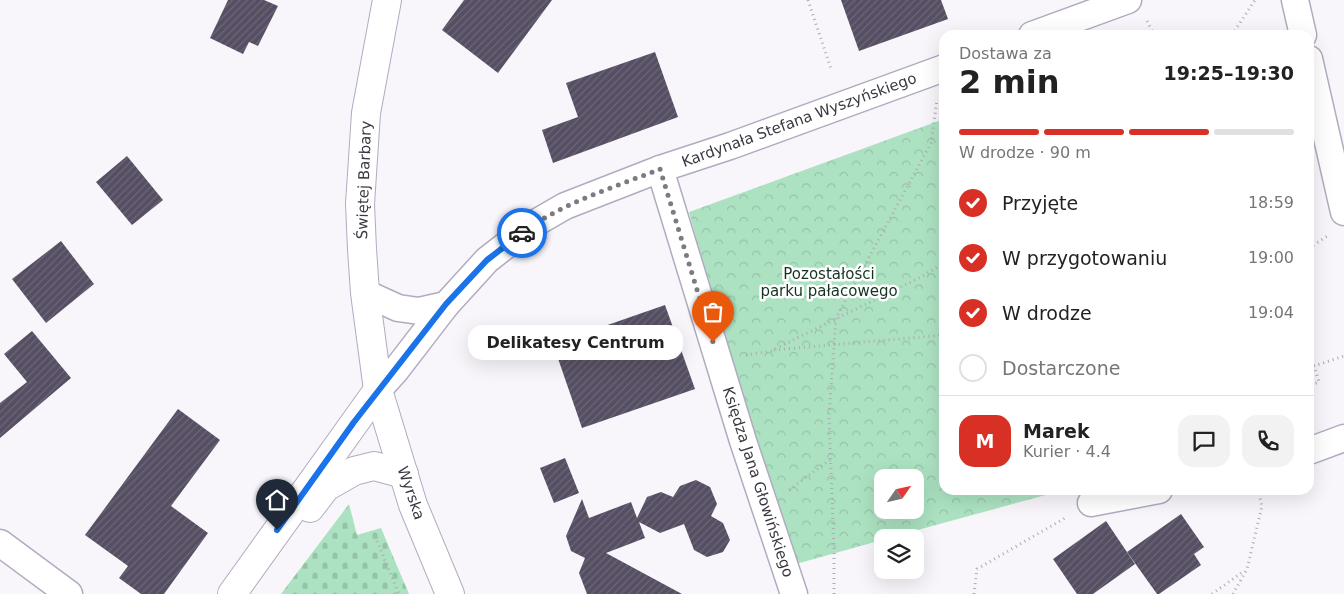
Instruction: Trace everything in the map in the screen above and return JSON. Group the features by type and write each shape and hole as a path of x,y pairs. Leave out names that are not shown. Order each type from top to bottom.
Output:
{"street":[{"name":"Świętej Barbary","path":"378,390 365,293 360,204 366,113 387,0"},
{"path":"1046,30 1128,0"},
{"path":"1296,0 1302,30"},
{"name":"Kardynała Stefana Wyszyńskiego","path":"378,390 396,370 446,304 487,260 532,225 565,206 660,169 730,146 939,69"},
{"path":"1314,81 1344,212"},
{"name":"Księdza Jana Głowińskiego","path":"660,169 743,442 794,594"},
{"path":"365,293 398,308 420,311 446,304"},
{"path":"232,594 378,390"},
{"name":"Wyrska","path":"378,390 414,505 450,594"},
{"path":"1314,449 1344,438"},
{"path":"238,594 251,586 326,487 354,470 374,466 404,474"},
{"path":"1092,503 1133,495"},
{"path":"0,543 69,594"}],"path":[{"path":"808,0 831,69"},
{"path":"1235,30 1255,0"},
{"path":"834,594 829,414 836,318 931,144 939,89"},
{"path":"771,351 939,267"},
{"path":"719,361 771,351 939,335"},
{"path":"1314,384 1319,382 1314,366 1344,356"},
{"path":"765,508 831,459"},
{"path":"1233,594 1247,569 1262,506 1259,495"},
{"path":"974,594 978,569 1092,503"},
{"path":"377,541 399,594"},
{"path":"1212,594 1247,569"}],"green space":[{"name":"Pozostałości parku pałacowego","path":"939,121 939,495 1046,495 921,529 874,529 874,542 796,564 762,486 689,212"},
{"path":"349,504 357,535 381,528 409,594 281,594"}],"building":[{"path":"228,0 264,0 278,6 258,46 249,42 243,54 210,38"},
{"path":"464,0 552,0 498,73 442,30"},
{"path":"841,0 941,0 948,19 859,51"},
{"path":"655,52 678,117 553,163 542,130 578,117 566,83"},
{"path":"127,156 163,200 132,225 96,182"},
{"path":"61,241 94,284 46,323 12,279"},
{"path":"665,305 695,389 582,428 553,344"},
{"path":"32,331 71,378 0,438 0,403 27,382 4,354"},
{"path":"178,409 220,440 171,506 208,533 164,594 141,594 119,578 128,566 85,535"},
{"path":"565,458 579,493 554,503 540,468"},
{"path":"696,480 710,487 717,504 711,516 723,523 730,540 723,552 707,557 694,550 684,524 660,533 639,522 645,538 606,553 682,594 587,594 579,573 585,558 571,551 566,536 582,499 589,518 631,502 637,518 647,497 661,492 673,497 680,486"},
{"path":"1181,514 1204,547 1194,554 1201,565 1157,594 1127,552"},
{"path":"1106,521 1135,564 1093,594 1077,594 1053,559"}],"way so far":[{"path":"522,233 565,206 660,169 713,342"}],"place":[{"name":"Delikatesy Centrum","path":"713,342"}],"route":[{"path":"277,530 354,422 446,304 487,260 522,233"}]}
